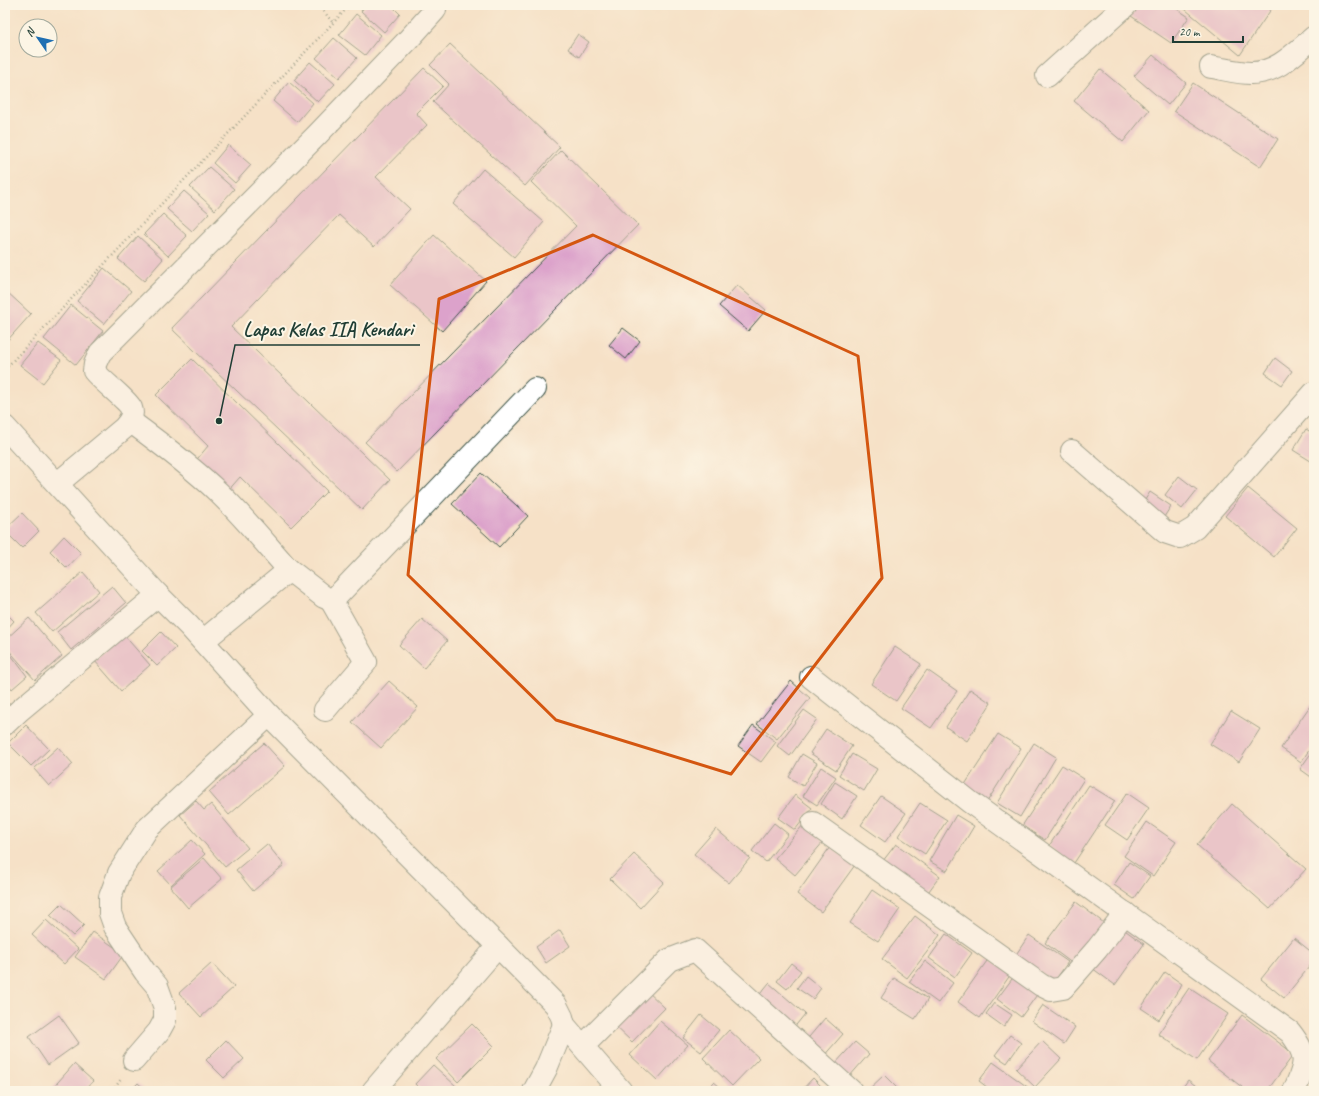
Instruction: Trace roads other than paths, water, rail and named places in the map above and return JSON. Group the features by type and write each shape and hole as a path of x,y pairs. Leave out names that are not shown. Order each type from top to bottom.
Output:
{"street":[{"path":"1047,76 1126,5"},
{"path":"58,483 124,428 130,421 132,415 131,406 94,372 95,364 100,353 317,135 435,10"},
{"path":"1211,67 1251,73 1266,71 1281,65 1314,37"},
{"path":"331,600 343,590 535,389"},
{"path":"1072,451 1165,532 1180,537 1195,528 1314,393"},
{"path":"130,421 166,448 217,491 240,514 288,569 324,597 331,600 366,662 325,710"},
{"path":"5,427 203,641 269,715 556,1005 564,1025 621,1091"},
{"path":"203,641 283,576 288,569"},
{"path":"5,724 158,594"},
{"path":"811,677 970,802 1290,1032 1299,1044 1303,1054 1304,1065 1294,1091"},
{"path":"134,1060 159,1032 165,1020 165,1008 157,986 145,972 115,927 110,913 110,897 119,873 147,829 269,715"},
{"path":"813,823 1041,985 1051,990 1063,988 1097,949 1125,913"},
{"path":"373,1091 498,946"},
{"path":"583,1046 670,960 695,950 851,1091"},
{"path":"534,1091 546,1069 564,1025"}],"place":[{"name":"Lapas Kelas IIA Kendari","path":"219,421"}]}
